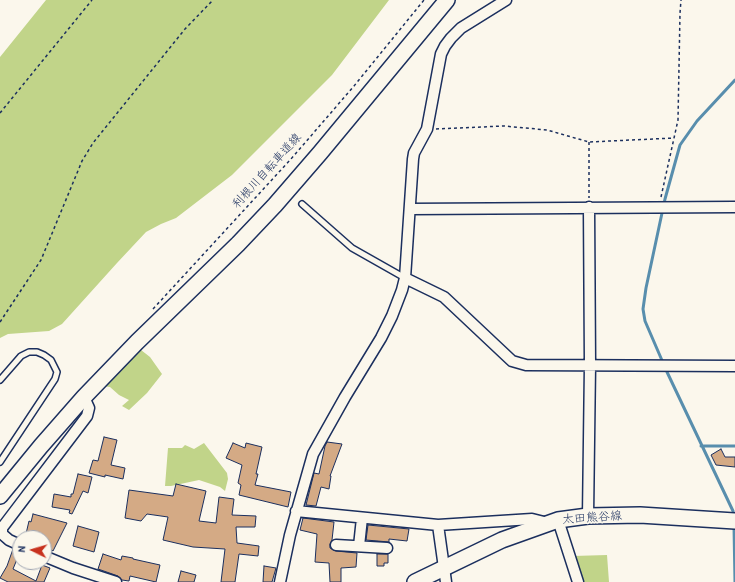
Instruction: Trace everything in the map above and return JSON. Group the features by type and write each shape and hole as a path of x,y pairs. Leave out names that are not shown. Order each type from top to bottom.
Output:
{"street":[{"path":"0,496 84,397 137,342 238,244 275,205 447,0"},
{"path":"280,582 296,511 313,454 344,397 381,338 392,316 402,290 405,278 414,153 427,129 439,62 445,46 450,38 461,28 506,0"},
{"path":"588,516 590,365 589,207"},
{"path":"410,209 735,207"},
{"path":"405,278 444,297 512,361 526,365 735,366"},
{"path":"12,542 2,534 2,528 88,416 89,408 84,397"},
{"path":"296,511 438,525 532,519 553,522 578,582"},
{"name":"太田熊谷線","path":"415,582 445,575 502,540 553,522 588,516 640,515 735,521"},
{"path":"359,546 362,518"},
{"path":"438,525 445,575"},
{"path":"336,545 387,548"},
{"path":"52,559 116,582"}],"lane":[{"path":"302,204 352,248 405,278"},
{"path":"0,380 21,356 29,352 37,352 44,355 51,360 57,372 56,379 0,462"}],"path":[{"path":"0,113 92,0"},
{"path":"0,322 41,260 82,161 93,143 185,30 213,0"},
{"name":"利根川自転車道線","path":"152,309 296,153 354,86 424,0"},
{"path":"659,207 678,120 681,0"},
{"path":"427,129 504,126 547,130 589,142 674,138"},
{"path":"589,142 589,207"}],"green space":[{"path":"46,0 389,0 332,75 232,175 176,218 146,232 62,324 49,331 8,334 0,338 0,57"},
{"path":"137,350 141,350 150,357 162,374 147,393 129,410 122,406 129,400 119,395 110,387 102,386"},
{"path":"204,443 227,473 228,479 225,491 220,487 199,480 165,486 168,448 182,448 185,445 194,449"},
{"path":"607,555 609,582 581,582 573,556"}],"building":[{"path":"104,437 117,440 111,465 125,468 123,479 89,473 93,460 98,461"},
{"path":"327,442 342,444 330,476 329,489 321,487 316,506 306,505 314,473 319,474"},
{"path":"233,443 245,448 246,443 262,447 255,485 291,492 288,507 239,495 241,485 238,483 242,465 226,458"},
{"path":"721,449 725,457 735,457 735,467 716,465 711,455"},
{"path":"78,474 92,477 88,493 83,491 72,514 69,513 70,510 52,507 54,494 71,497"},
{"path":"176,484 206,491 199,521 216,523 219,497 234,499 232,515 256,516 255,527 236,527 237,543 259,546 258,556 239,554 235,582 221,582 225,549 193,547 163,540 168,517 147,514 141,521 125,518 129,490 173,496"},
{"path":"33,514 67,523 53,551 52,530 27,530 29,521 31,522"},
{"path":"303,518 334,522 330,548 336,551 357,553 356,567 341,568 341,582 330,582 329,563 315,562 317,534 300,530"},
{"path":"368,525 409,529 407,541 389,539 389,542 366,540"},
{"path":"78,526 99,532 94,552 73,546"},
{"path":"12,552 12,570 15,570 36,581 40,570 49,570 44,582 8,582 0,578 7,566"},
{"path":"103,554 121,560 122,556 160,565 156,582 130,576 129,581 122,580 118,576 98,569"},
{"path":"377,554 388,554 388,563 384,563 384,566 377,566"},
{"path":"264,566 276,568 272,582 263,582"},
{"path":"181,571 196,575 194,582 178,582"}],"waterway":[{"path":"734,516 733,511 667,372 645,321 643,309 665,199 680,145 697,121 735,80"},
{"path":"701,446 735,446"},
{"path":"734,526 735,582"}]}
